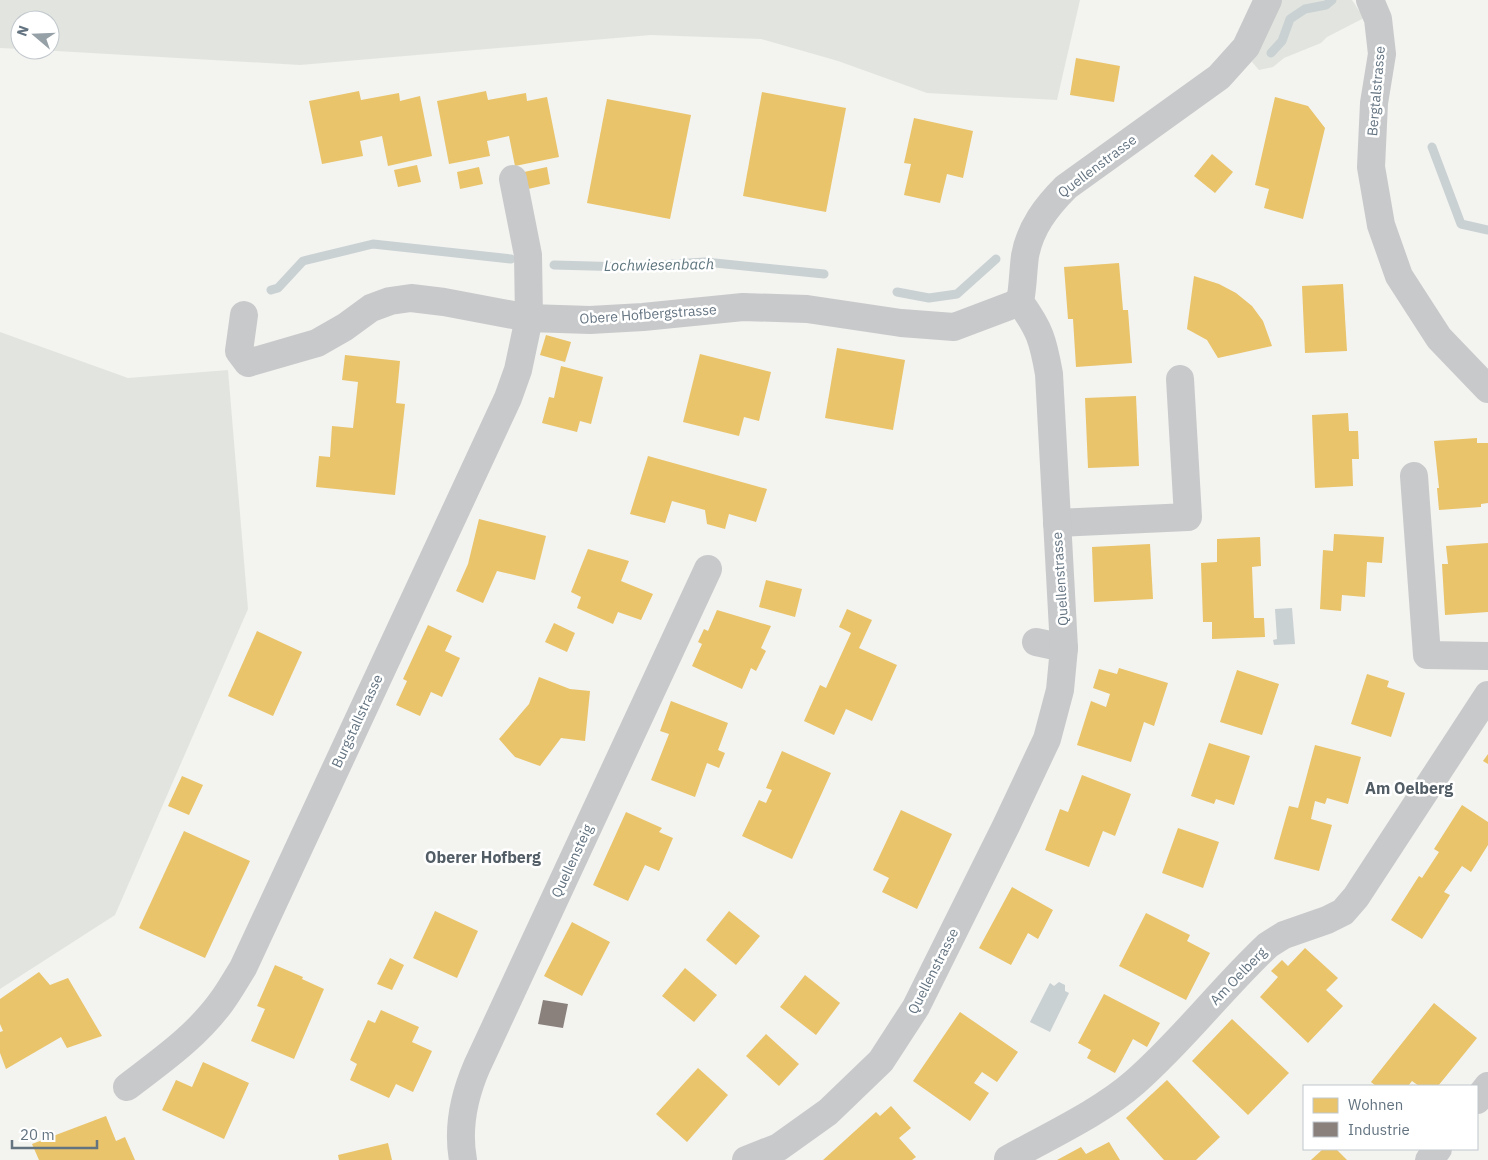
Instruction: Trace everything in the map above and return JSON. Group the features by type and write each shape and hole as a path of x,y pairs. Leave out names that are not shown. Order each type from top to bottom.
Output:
{"street":[{"name":"Quellenstrasse","path":"746,1160 781,1154 881,1061 916,1007 1047,739 1060,690 1064,648 1048,366 1041,336 1035,322 1020,302 1026,254 1029,239 1035,225 1052,201 1066,187 1219,77 1246,48 1268,0"},
{"name":"Bergtalstrasse","path":"1370,0 1378,19 1382,54 1374,102 1370,167 1381,225 1399,276 1439,338 1475,378 1488,389"},
{"name":"Burgstallstrasse","path":"127,1087 178,1048 202,1024 222,1001 244,968 508,398 518,370 529,318 528,255 514,179"},
{"name":"Obere Hofbergstrasse","path":"244,315 239,350 248,363 317,343 345,327 370,308 390,300 411,298 444,302 529,318 599,320 742,307 806,309 901,323 954,326 1020,302"},
{"path":"1057,523 1188,517 1180,379"},
{"path":"1414,476 1427,655 1488,656"},
{"name":"Quellensteig","path":"463,1160 462,1117 465,1100 477,1066 708,569"},
{"path":"1036,642 1064,648"},
{"name":"Am Oelberg","path":"1008,1159 1106,1103 1134,1083 1168,1051 1268,945 1284,935 1327,920 1342,912 1356,897 1488,695"},
{"path":"1478,1099 1488,1086"},
{"path":"1429,1160 1437,1150"}],"shaded area":[{"path":"0,0 1080,0 1057,100 927,93 838,61 761,39 651,35 300,65 60,51 60,10 10,10 10,48 0,48"},
{"path":"1282,0 1352,0 1364,18 1327,37 1321,43 1284,58 1273,67 1259,70 1252,62"},
{"path":"0,332 128,378 228,370 248,609 115,915 0,989"},
{"path":"1292,608 1295,644 1274,645 1273,640 1277,639 1275,609"},
{"path":"1059,982 1065,985 1065,991 1069,993 1050,1032 1030,1022 1050,983 1054,986"}],"building: Wohnen":[{"path":"1076,58 1120,66 1114,102 1070,95"},
{"path":"359,91 361,100 399,93 400,101 420,96 432,156 388,166 382,136 360,141 363,156 322,164 309,101"},
{"path":"486,91 488,100 526,93 527,101 547,97 559,157 515,166 509,136 487,141 490,156 449,164 437,101"},
{"path":"762,92 846,108 826,212 743,196"},
{"path":"1275,97 1308,106 1325,128 1303,219 1264,208 1269,189 1255,185"},
{"path":"607,99 691,115 670,219 587,203"},
{"path":"914,118 973,131 963,178 947,174 940,203 904,195 911,164 904,163"},
{"path":"1212,154 1233,172 1215,193 1194,176"},
{"path":"417,165 421,182 398,187 394,170"},
{"path":"479,167 483,184 460,189 457,172"},
{"path":"547,167 550,184 528,189 524,172"},
{"path":"1119,263 1123,310 1128,310 1132,363 1076,367 1073,319 1068,319 1064,267"},
{"path":"1194,276 1219,284 1236,293 1252,306 1263,321 1272,346 1218,358 1207,340 1187,329"},
{"path":"1343,284 1347,351 1305,353 1302,286"},
{"path":"546,335 571,342 565,362 540,355"},
{"path":"837,348 905,360 893,430 825,418"},
{"path":"700,354 771,372 759,421 744,417 739,436 683,422"},
{"path":"345,355 400,361 396,403 405,404 395,495 316,487 319,456 330,457 332,426 353,428 358,382 342,380"},
{"path":"561,366 603,377 591,424 580,421 577,432 542,423 549,397 554,398"},
{"path":"1136,396 1139,466 1088,468 1085,398"},
{"path":"1348,413 1349,431 1358,431 1359,459 1352,459 1353,486 1315,488 1312,415"},
{"path":"1477,438 1477,443 1488,443 1488,503 1481,504 1481,507 1439,510 1437,488 1439,488 1434,441"},
{"path":"648,456 767,489 756,522 729,514 725,529 707,524 705,510 672,501 665,523 630,514"},
{"path":"479,519 546,536 535,580 497,571 483,603 456,591 468,564"},
{"path":"1334,534 1384,537 1382,563 1367,562 1365,597 1342,595 1341,611 1320,609 1323,550 1333,551"},
{"path":"1260,537 1261,566 1252,567 1254,618 1264,618 1265,637 1212,639 1212,622 1203,622 1201,563 1217,562 1217,539"},
{"path":"1488,543 1488,612 1445,615 1442,564 1448,564 1446,546"},
{"path":"1150,544 1153,599 1094,602 1092,547"},
{"path":"588,549 629,561 621,581 653,594 641,620 618,612 613,624 577,608 581,597 571,592"},
{"path":"766,580 802,589 795,617 759,607"},
{"path":"847,609 872,620 859,648 897,665 872,721 846,709 834,735 804,721 820,685 826,688 851,633 839,627"},
{"path":"717,610 771,626 761,648 766,651 756,671 751,668 742,689 692,666 702,644 698,642 704,629 708,631"},
{"path":"554,623 575,633 567,652 545,642"},
{"path":"428,625 452,636 445,651 460,658 442,697 431,692 420,716 396,705 407,681 403,679"},
{"path":"257,631 302,652 273,716 228,696"},
{"path":"1119,668 1168,683 1154,726 1144,722 1131,762 1077,745 1091,701 1106,707 1110,694 1093,688 1099,669 1117,674"},
{"path":"1237,670 1279,684 1262,735 1220,722"},
{"path":"1367,674 1389,681 1387,687 1405,693 1391,737 1351,724"},
{"path":"539,677 570,689 590,691 585,741 561,738 540,766 515,757 499,739 529,704"},
{"path":"671,701 728,723 718,750 725,753 719,768 707,763 695,797 651,780 669,734 660,731"},
{"path":"1209,743 1250,756 1234,805 1216,799 1214,804 1191,796"},
{"path":"1315,745 1361,757 1348,804 1327,798 1325,804 1315,801 1311,819 1332,825 1319,871 1274,859 1289,806 1298,808"},
{"path":"782,751 831,773 792,859 742,836 759,800 766,803 772,790 766,788"},
{"path":"1488,754 1488,764 1483,761"},
{"path":"1082,775 1131,794 1115,836 1103,831 1089,867 1045,850 1060,809 1068,812"},
{"path":"182,776 203,785 189,815 168,806"},
{"path":"1462,805 1488,822 1488,845 1471,872 1462,866 1444,892 1450,895 1422,939 1391,920 1419,876 1422,878 1439,852 1434,849"},
{"path":"901,810 952,834 917,909 882,892 889,878 873,870"},
{"path":"626,812 662,828 659,832 673,838 659,871 645,865 628,901 593,885"},
{"path":"1178,828 1219,842 1203,888 1162,873"},
{"path":"184,831 250,861 205,958 139,928"},
{"path":"1012,887 1053,910 1038,939 1028,933 1011,965 979,948"},
{"path":"435,911 478,931 457,978 413,958"},
{"path":"729,911 760,936 736,965 706,940"},
{"path":"1146,913 1190,935 1187,941 1210,953 1186,1000 1119,966"},
{"path":"572,922 610,942 582,996 544,976"},
{"path":"1305,948 1338,978 1326,990 1343,1006 1308,1043 1260,997 1278,977 1271,971 1282,960 1288,966"},
{"path":"390,958 404,965 392,990 377,984"},
{"path":"275,965 303,977 302,979 324,989 294,1059 251,1041 265,1009 257,1006"},
{"path":"685,968 717,995 694,1022 662,996"},
{"path":"39,972 50,985 68,978 102,1036 67,1048 61,1037 6,1069 0,1053 0,1032 3,1031 0,1024 0,999"},
{"path":"805,975 840,1003 816,1035 780,1007"},
{"path":"1104,994 1160,1023 1147,1047 1133,1039 1115,1073 1087,1058 1091,1050 1078,1043"},
{"path":"1434,1003 1477,1038 1439,1085 1418,1085 1412,1081 1409,1085 1375,1085 1371,1082"},
{"path":"381,1010 419,1027 412,1042 432,1051 413,1092 396,1084 389,1098 350,1080 357,1064 350,1060 368,1020 375,1023"},
{"path":"960,1012 1018,1052 997,1082 982,1072 974,1083 989,1093 970,1121 913,1081"},
{"path":"1232,1019 1289,1073 1248,1115 1192,1061"},
{"path":"766,1034 799,1064 779,1086 746,1056"},
{"path":"203,1062 249,1083 224,1139 162,1110 176,1080 192,1087"},
{"path":"698,1068 728,1095 687,1142 656,1114"},
{"path":"1167,1080 1220,1137 1196,1160 1164,1160 1126,1118"},
{"path":"891,1106 911,1128 899,1138 916,1157 912,1160 823,1160 876,1112 880,1116"},
{"path":"106,1116 116,1141 125,1137 135,1160 39,1160 32,1144"},
{"path":"1109,1142 1120,1160 1057,1160 1081,1147 1086,1154"},
{"path":"388,1143 392,1160 339,1160 338,1155"},
{"path":"1322,1150 1337,1150 1347,1160 1311,1160"}],"building: Industrie":[{"path":"543,1000 568,1004 563,1028 538,1024"}],"waterway":[{"name":"Lochwiesenbach","path":"1271,53 1282,41 1290,19 1305,9 1326,5 1332,0"},
{"name":"Lochwiesenbach","path":"1432,147 1461,224 1488,230"},
{"name":"Lochwiesenbach","path":"271,290 278,288 303,261 373,244 511,259"},
{"name":"Lochwiesenbach","path":"897,292 929,298 957,294 996,259"},
{"name":"Lochwiesenbach","path":"554,265 628,267 705,262 824,274"}],"district":[{"name":"Am Oelberg","path":"1409,788"},
{"name":"Oberer Hofberg","path":"483,857"}]}
